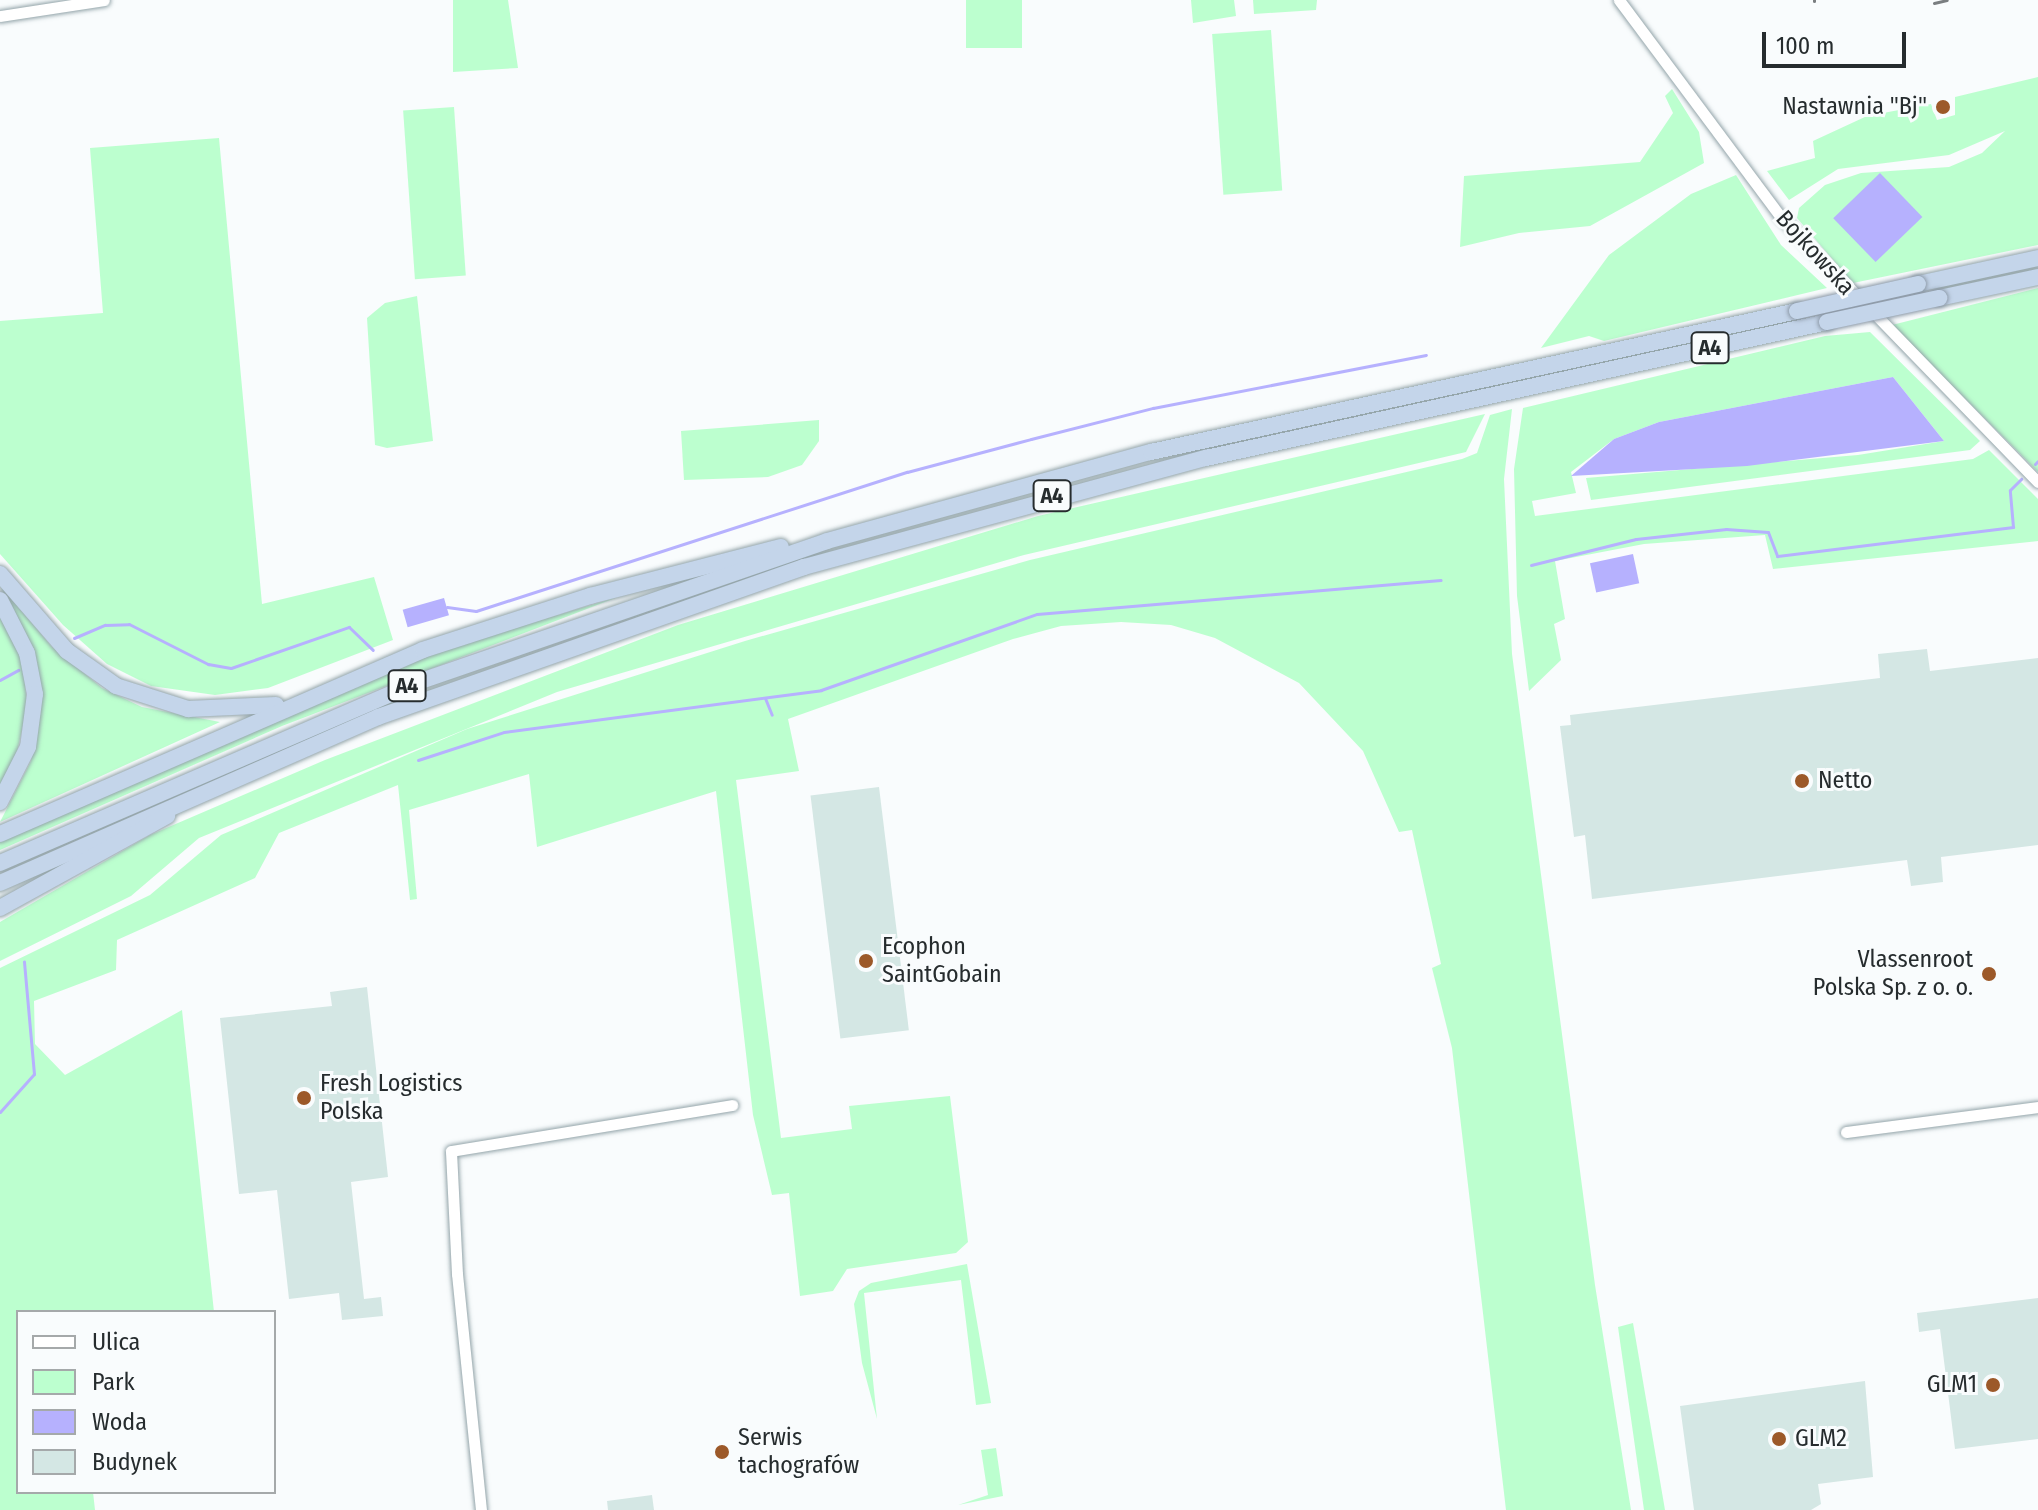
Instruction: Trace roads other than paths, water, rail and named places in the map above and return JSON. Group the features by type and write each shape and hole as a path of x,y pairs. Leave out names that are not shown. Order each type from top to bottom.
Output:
{"highway":[{"name":"A4","path":"0,863 418,682 827,541 1120,460 2038,258"},
{"name":"A4","path":"0,883 297,750 530,659 817,563 1122,478 2038,277"},
{"path":"0,834 301,700 538,612 764,549 827,541"},
{"path":"0,574 67,651 116,686 188,709 301,700"},
{"path":"0,600 27,653 35,694 28,747 0,802"},
{"path":"0,908 297,750"}],"street":[{"path":"0,16 104,0"},
{"name":"Bojkowska","path":"1619,0 1781,217 2038,482"},
{"path":"481,1510 457,1274 451,1151 732,1105"},
{"path":"1846,1132 2038,1107"}],"water":[{"path":"1880,173 1922,217 1876,262 1833,218"},
{"path":"1893,377 1944,441 1747,466 1571,476 1614,439 1659,422"},
{"path":"1633,554 1639,583 1596,592 1590,563"},
{"path":"444,598 449,615 408,627 403,610"}],"waterway":[{"path":"447,607 476,611 907,472 1031,439 1153,408 1426,355"},
{"path":"2035,464 2038,461"},
{"path":"1531,565 1636,539 1726,529 1768,532 1777,556 2013,527 2010,490 2021,479"},
{"path":"418,760 504,732 821,690 1037,614 1441,580"},
{"path":"74,638 105,625 129,624 208,664 231,668 349,627 373,650"},
{"path":"0,680 18,670"},
{"path":"765,698 772,715"},
{"path":"0,1112 34,1074 24,961"}],"railway":[{"path":"1934,3 1947,0"}],"place":[{"name":"Nastawnia \"Bj\"","path":"1943,107"},
{"name":"Netto","path":"1802,781"},
{"name":"Ecophon SaintGobain","path":"866,961"},
{"name":"Vlassenroot Polska Sp. z o. o.","path":"1989,974"},
{"name":"Fresh Logistics Polska","path":"304,1098"},
{"name":"GLM1","path":"1993,1385"},
{"name":"GLM2","path":"1779,1439"},
{"name":"Serwis tachografów","path":"722,1452"}]}
